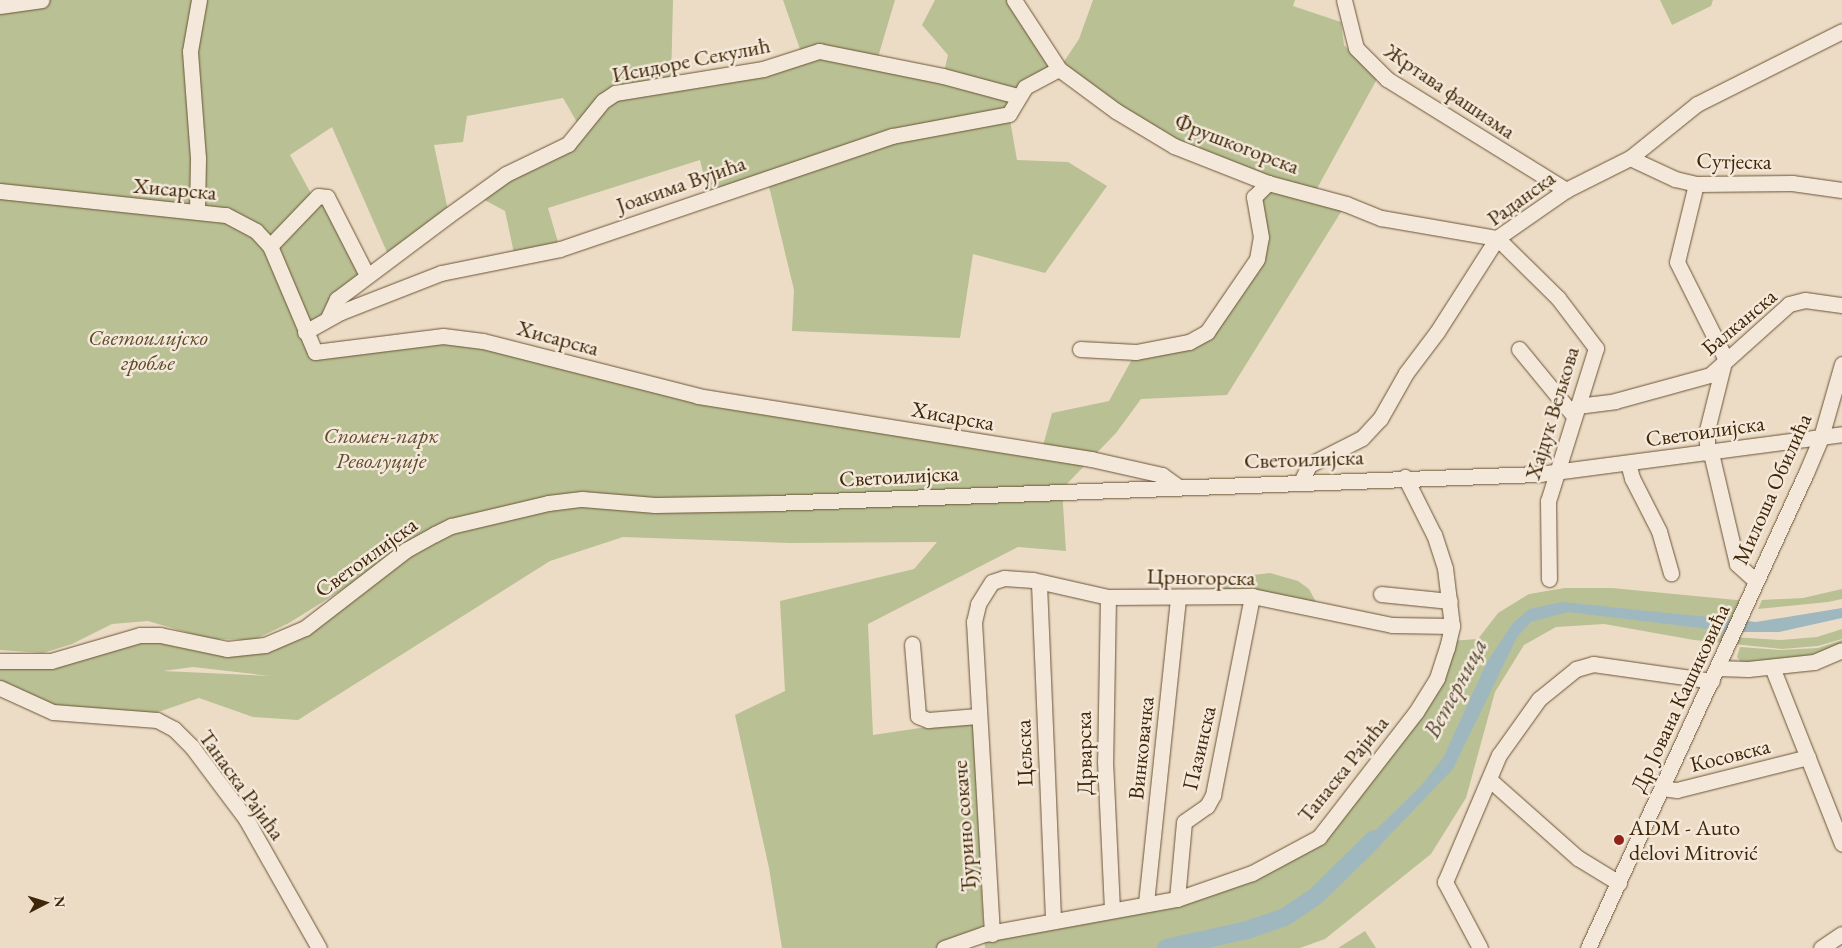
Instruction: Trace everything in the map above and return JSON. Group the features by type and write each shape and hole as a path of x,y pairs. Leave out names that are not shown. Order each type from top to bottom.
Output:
{"street":[{"path":"0,6 42,0"},
{"path":"197,211 198,158 190,52 199,0"},
{"name":"Фрушкогорска","path":"1014,0 1059,69 1116,111 1174,146 1268,183 1346,204 1408,226 1497,238"},
{"name":"Жртава фашизма","path":"1344,0 1356,48 1387,79 1566,190"},
{"name":"Раданска","path":"1302,480 1309,465 1362,438 1380,419 1406,372 1438,332 1497,238 1566,190 1630,158 1697,104 1842,31"},
{"name":"Исидоре Секулић","path":"328,318 337,299 506,174 568,144 603,102 615,93 763,69 818,51 943,76 1017,96"},
{"name":"Јоакима Вујића","path":"305,332 328,318 441,273 560,249 892,136 1009,114 1017,96 1025,86 1059,69"},
{"name":"Сутјеска","path":"1630,158 1675,179 1696,184 1792,183 1842,190"},
{"path":"1080,349 1136,352 1189,342 1207,332 1257,259 1262,238 1254,197 1268,183"},
{"path":"1696,184 1677,262 1721,346 1725,364 1707,430 1709,453 1737,564 1755,580"},
{"name":"Хисарска","path":"0,191 91,203 226,215 256,232 270,246 315,352 443,336 482,341 698,396 1091,459 1162,476 1177,486"},
{"path":"270,246 314,199 327,197 367,275"},
{"name":"Хајдук Вељкова","path":"1497,238 1558,298 1595,343 1596,353 1548,501 1549,579"},
{"name":"Балканска","path":"1576,411 1710,375 1725,364 1789,304 1805,300 1842,305"},
{"path":"1519,349 1576,411"},
{"name":"Милоша Обилића","path":"1748,601 1755,580 1822,437 1842,364"},
{"name":"Светоилијска","path":"0,661 51,661 140,635 160,635 227,649 265,646 305,628 406,550 435,534 451,526 548,503 582,499 655,505 773,503 1302,480 1556,472 1842,434"},
{"path":"1628,463 1632,478 1659,531 1671,574"},
{"name":"Танаска Рајића","path":"944,948 992,934 1053,920 1112,908 1176,899 1252,873 1319,836 1416,712 1437,678 1452,626 1450,601 1441,553 1405,477"},
{"name":"Ђурино сокаче","path":"992,934 974,622 978,604 997,579 1033,580 1039,584"},
{"name":"Црногорска","path":"1039,584 1108,597 1252,596 1392,624 1452,626"},
{"name":"Цељска","path":"1039,584 1053,920"},
{"path":"1381,594 1450,601"},
{"name":"Пазинска","path":"1176,899 1184,822 1207,806 1213,795 1252,596"},
{"name":"Дрварска","path":"1108,597 1105,745 1112,908"},
{"name":"Винковачка","path":"1146,903 1178,597"},
{"name":"Др Јована Кашиковића","path":"1588,948 1748,601"},
{"path":"912,644 918,716 928,720 978,716"},
{"path":"1480,948 1445,886 1490,780 1498,755 1539,700 1576,668 1609,664 1714,674 1814,662 1842,650"},
{"path":"1772,667 1842,844"},
{"name":"Танаска Рајића","path":"0,688 53,712 157,720 174,729 192,747 246,819 319,948"},
{"name":"Косовска","path":"1662,788 1677,790 1808,757"},
{"path":"1490,780 1578,858 1619,883"},
{"path":"1821,948 1842,934"}],"green space":[{"path":"42,0 673,0 671,82 802,55 783,0 895,0 876,64 943,76 948,55 922,25 935,0 1014,0 1059,69 1079,39 1093,0 1295,0 1293,6 1341,22 1344,45 1377,79 1314,194 1346,204 1227,395 1141,399 1116,433 1062,489 1066,551 1018,547 868,624 873,735 973,720 984,934 944,948 782,948 769,868 735,715 785,691 780,601 914,569 937,542 789,543 623,537 550,561 298,720 253,717 199,698 141,718 75,716 0,688 0,661 34,662 122,639 204,645 287,637 401,553 289,623 254,640 209,639 148,621 112,624 72,644 43,653 0,650 0,6","holes":["1049,73 1072,78 1216,162 1267,183 1256,212 1257,259 1198,339 1136,352 1109,401 1052,413 1041,453 594,370 443,336 312,349 305,332 367,275 327,197 314,199 290,155 332,127 390,259 449,215 434,145 463,142 467,116 563,98 581,129 477,196 505,211 515,258 560,249 548,208 700,160 709,197 767,178 794,290 792,331 960,338 973,254 1045,273 1107,186 1068,162 1017,160 1009,114","193,667 270,676 163,671"]},
{"path":"1660,0 1713,0 1711,6 1672,25"},
{"path":"1270,573 1298,581 1309,589 1322,613 1198,594 1244,576"},
{"path":"1565,588 1612,588 1747,601 1732,637 1781,640 1817,637 1842,629 1842,639 1818,646 1782,649 1694,640 1604,624 1556,627 1524,645 1495,692 1466,798 1431,854 1325,939 1300,948 985,948 984,934 1177,899 1319,837 1416,712 1449,641 1478,639 1498,613 1529,594"},
{"path":"1842,589 1842,599 1758,609 1762,600 1803,598"},
{"path":"1842,640 1842,644 1813,657 1742,663 1737,657 1740,647 1780,650 1818,648"},
{"path":"1365,931 1376,948 1338,948"}],"water":[{"path":"1562,602 1756,622 1842,608 1842,618 1779,632 1733,632 1568,612 1531,622 1517,637 1453,769 1364,862 1355,850 1420,787 1443,758 1487,662 1513,623 1529,609"}],"waterway":[{"name":"Ветерница","path":"1166,948 1247,930 1285,917 1316,896 1374,839"}],"place":[{"name":"ADM - Auto delovi Mitrović","path":"1619,840"}],"park label":[{"name":"Светоилијско гробље","path":"148,350"},
{"name":"Спомен-парк Револуције","path":"381,448"}]}
